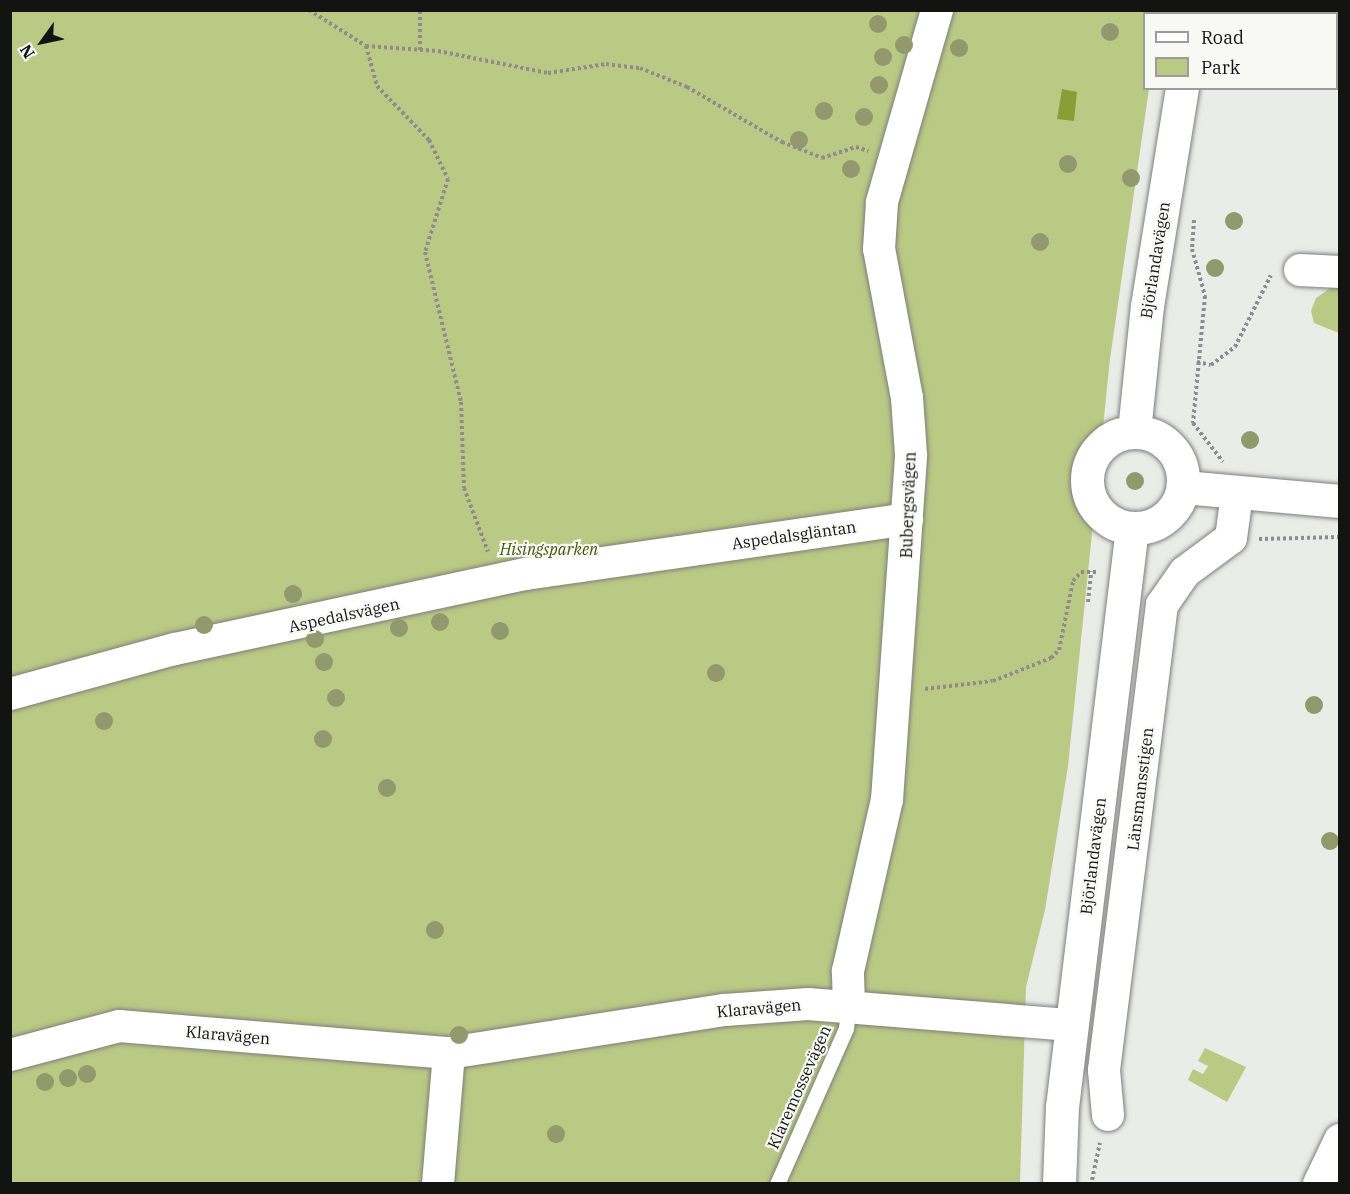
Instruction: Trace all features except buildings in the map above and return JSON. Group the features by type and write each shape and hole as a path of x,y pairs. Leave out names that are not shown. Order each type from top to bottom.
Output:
{"street":[{"name":"Bubergsvägen","path":"849,1004 848,971 887,800 897,691 907,519 908,398 879,249 882,202 937,10"},
{"name":"Björlandavägen","path":"1134,431 1147,306 1182,90"},
{"path":"1300,270 1340,272"},
{"path":"1134,431 1156,436 1173,449 1183,469 1183,488 1164,519 1132,528 1097,510 1087,478 1099,448 1134,431"},
{"path":"1183,488 1340,501"},
{"path":"1231,538 1237,494"},
{"name":"Aspedalsgläntan","path":"680,551 907,519"},
{"name":"Björlandavägen","path":"1059,1184 1071,1025 1124,575 1132,528"},
{"name":"Länsmansstigen","path":"1108,1115 1104,1070 1162,605 1185,572 1231,538"},
{"name":"Aspedalsvägen","path":"10,694 175,649 495,582 680,551"},
{"name":"Klaravägen","path":"10,1055 119,1026 449,1053 725,1010 849,1004 1071,1025"},
{"path":"438,1184 449,1053"},
{"path":"1319,1184 1340,1140"}],"lane":[{"name":"Klaremossevägen","path":"777,1184 846,1028 849,1004"}],"path":[{"path":"309,10 366,46 420,50 548,73 606,64 640,68 687,87 782,142 822,158 856,147 893,164"},
{"path":"420,10 420,50"},
{"path":"366,46 377,86 429,140 448,179 425,252 461,402 464,488 495,582"},
{"path":"1195,213 1191,249 1205,296 1193,423 1223,458"},
{"path":"1197,362 1211,365 1235,347 1273,270 1300,270"},
{"path":"1231,538 1340,537"},
{"path":"897,691 977,685 1051,658 1059,650 1073,581 1081,572 1124,575"},
{"path":"1088,602 1091,572"},
{"path":"1092,1184 1108,1115"}],"green space":[{"name":"Hisingsparken","path":"10,11 1161,11 1143,12 1143,90 1149,90 1110,359 1068,766 1045,910 1026,987 1020,1183 11,1183"},
{"path":"1339,282 1339,333 1314,323 1311,311 1316,298"},
{"path":"1205,1048 1246,1067 1227,1102 1188,1080 1193,1069 1203,1074 1208,1066 1198,1061"}],"shaded area":[{"path":"1062,89 1077,92 1074,121 1057,119"}]}
